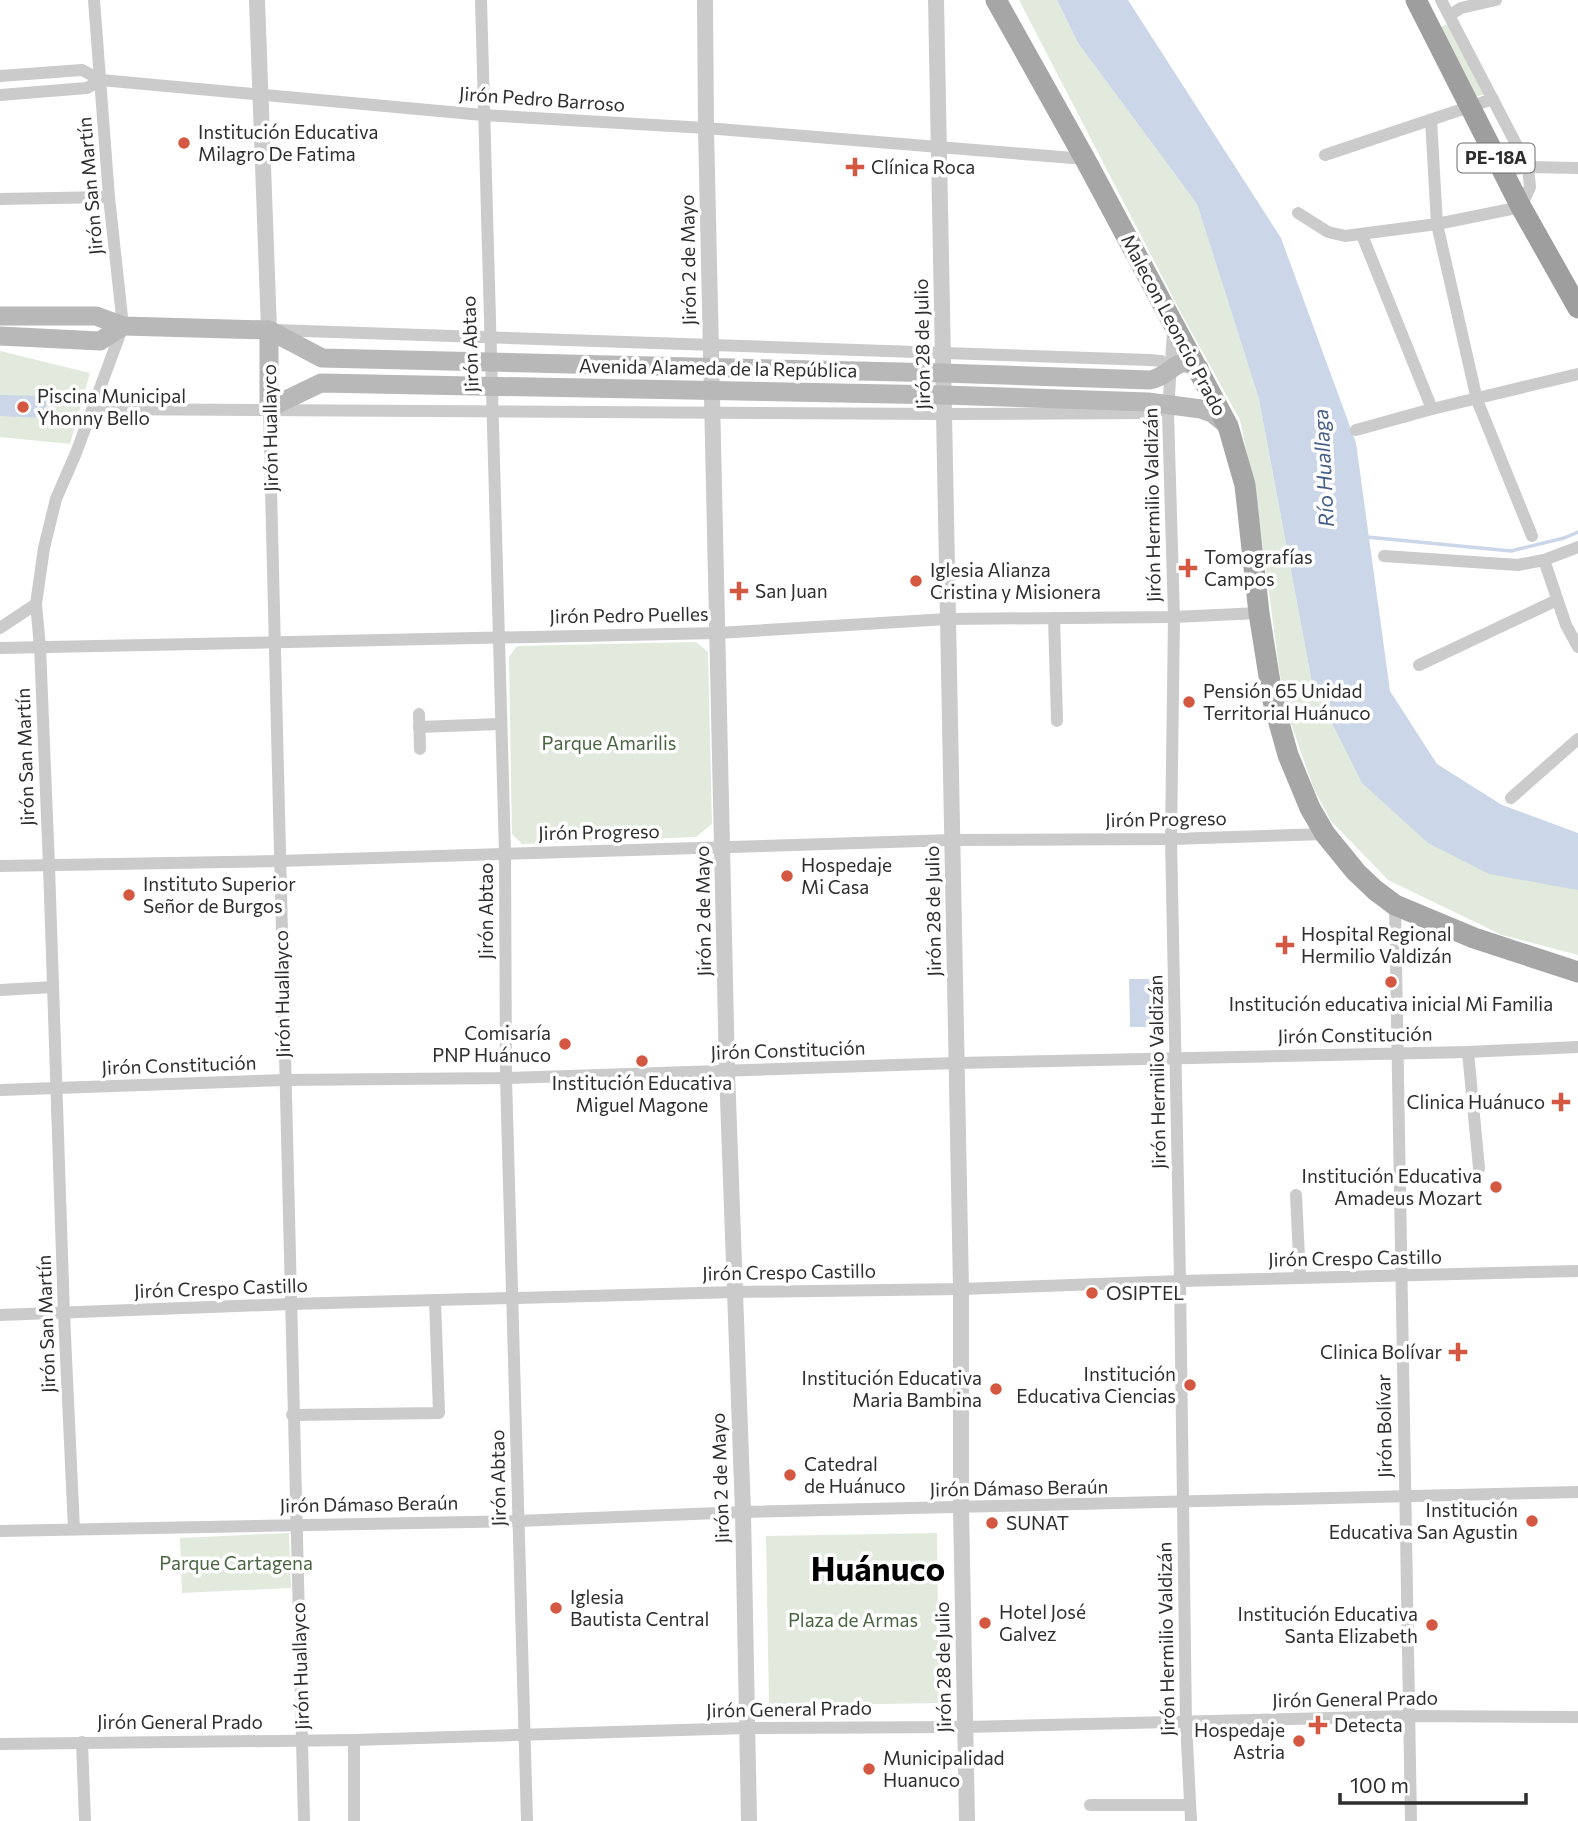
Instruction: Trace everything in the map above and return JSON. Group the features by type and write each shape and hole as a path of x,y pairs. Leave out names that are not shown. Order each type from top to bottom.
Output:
{"highway":[{"name":"PE-18A","path":"1420,2 1521,207 1578,308"}],"main road":[{"name":"Malecon Leoncio Prado","path":"996,0 1174,322 1228,426 1245,485 1259,612 1279,724 1310,808 1325,834 1356,872 1395,905 1474,938 1578,972"},
{"path":"0,316 96,316 123,326"},
{"name":"Avenida Alameda de la República","path":"123,326 269,330 322,358 1150,380 1163,376 1181,362 1188,362 1199,368"},
{"path":"0,335 100,341 123,326"},
{"name":"Jirón Huallayco","path":"269,330 269,408"},
{"name":"Avenida Alameda de la República","path":"269,408 321,383 712,390 944,404 1169,405 1201,409 1212,413 1228,426"}],"street":[{"name":"Jirón San Martín","path":"74,1529 49,866 36,604 44,548 56,499 123,326 109,197 94,0"},
{"name":"Jirón Huallayco","path":"257,0 269,330"},
{"name":"Jirón Abtao","path":"481,0 505,853 506,1078 527,1821"},
{"name":"Jirón 2 de Mayo","path":"705,0 727,1071 743,1512 750,1821"},
{"name":"Jirón 28 de Julio","path":"936,0 961,1289 961,1508 967,1821"},
{"path":"1298,213 1328,232 1345,236 1437,224 1521,207 1530,187 1528,167 1441,0"},
{"path":"1450,15 1461,8 1496,0"},
{"path":"0,76 82,70 101,80"},
{"name":"Jirón Pedro Barroso","path":"0,95 87,89 101,80 483,115 706,128 1085,159"},
{"path":"1325,155 1493,99"},
{"path":"1431,120 1437,224 1476,400 1532,536"},
{"path":"1503,171 1528,167 1578,167"},
{"path":"0,199 109,197"},
{"path":"1362,235 1432,409"},
{"name":"Jirón Hermilio Valdizán","path":"1174,322 1169,405 1174,617 1171,839 1186,1723 1191,1821"},
{"name":"Avenida Alameda de la República","path":"269,330 1150,360 1161,361 1171,369"},
{"path":"1356,430 1578,374"},
{"name":"Avenida Alameda de la República","path":"93,409 712,412 944,404"},
{"name":"Jirón Huallayco","path":"269,408 304,1821"},
{"path":"1384,556 1518,565 1544,560 1578,547"},
{"path":"1544,560 1566,625 1578,647"},
{"path":"1419,665 1557,600"},
{"path":"0,628 36,604"},
{"name":"Jirón Pedro Puelles","path":"0,648 718,633 947,619 1174,617 1259,612"},
{"path":"1054,618 1058,722"},
{"path":"420,750 419,720 500,724"},
{"path":"1511,797 1578,739"},
{"name":"Jirón Progreso","path":"0,866 279,861 953,840 1171,839 1325,834"},
{"name":"Jirón Bolívar","path":"1395,905 1411,1821"},
{"path":"0,990 52,988"},
{"name":"Jirón Constitución","path":"0,1090 285,1080 506,1078 1578,1047"},
{"path":"1468,1052 1479,1168"},
{"path":"1296,1195 1300,1279"},
{"name":"Jirón Crespo Castillo","path":"0,1315 291,1304 961,1289 1578,1270"},
{"path":"292,1415 439,1413 435,1301"},
{"name":"Jirón Dámaso Beraún","path":"0,1531 517,1521 743,1512 1578,1492"},
{"name":"Jirón General Prado","path":"0,1744 354,1740 747,1728 966,1727 1409,1716 1578,1717"},
{"path":"354,1740 354,1821"},
{"path":"82,1742 85,1821"},
{"path":"1090,1805 1190,1805"}],"green space":[{"path":"1019,0 1057,0 1078,43 1197,204 1259,399 1312,683 1578,890 1578,955 1502,935 1388,880 1331,821 1314,789 1284,704 1256,497 1240,420 1181,313"},
{"path":"1449,23 1486,94 1475,97 1439,28"},
{"path":"0,351 90,373 70,444 0,437"},
{"name":"Parque Amarilis","path":"696,642 708,652 712,824 696,837 522,844 512,834 509,657 517,646"},
{"name":"Parque Cartagena","path":"289,1533 291,1588 182,1593 180,1538"},
{"name":"Plaza de Armas","path":"937,1533 939,1703 769,1706 766,1536"}],"water":[{"name":"Río Huallaga","path":"1057,0 1128,0 1281,238 1356,443 1390,691 1437,764 1502,805 1578,833 1578,890 1489,874 1428,843 1362,783 1312,683 1259,399 1197,204 1078,43"},
{"name":"Piscina Municipal Yhonny Bello","path":"0,395 46,396 46,418 0,416"},
{"path":"1129,979 1152,979 1153,1027 1130,1027"}],"waterway":[{"path":"1367,537 1511,551 1578,532"}],"place":[{"name":"Institución Educativa Milagro De Fatima","path":"184,143"},
{"name":"Clínica Roca","path":"855,167"},
{"name":"Piscina Municipal Yhonny Bello","path":"23,407"},
{"name":"Tomografías Campos","path":"1188,568"},
{"name":"Iglesia Alianza Cristina y Misionera","path":"916,581"},
{"name":"San Juan","path":"739,591"},
{"name":"Pensión 65 Unidad Territorial Huánuco","path":"1189,702"},
{"name":"Hospedaje Mi Casa","path":"787,876"},
{"name":"Instituto Superior Señor de Burgos","path":"129,895"},
{"name":"Hospital Regional Hermilio Valdizán","path":"1285,945"},
{"name":"Institución educativa inicial Mi Familia","path":"1391,982"},
{"name":"Comisaría PNP Huánuco","path":"565,1044"},
{"name":"Institución Educativa Miguel Magone","path":"642,1061"},
{"name":"Clinica Huánuco","path":"1561,1102"},
{"name":"Institución Educativa Amadeus Mozart","path":"1496,1187"},
{"name":"OSIPTEL","path":"1092,1293"},
{"name":"Clinica Bolívar","path":"1458,1352"},
{"name":"Institución Educativa Ciencias","path":"1190,1385"},
{"name":"Institución Educativa Maria Bambina","path":"996,1389"},
{"name":"Catedral de Huánuco","path":"790,1475"},
{"name":"Institución Educativa San Agustin","path":"1532,1521"},
{"name":"SUNAT","path":"992,1523"},
{"name":"Iglesia Bautista Central","path":"556,1608"},
{"name":"Hotel José Galvez","path":"985,1623"},
{"name":"Institución Educativa Santa Elizabeth","path":"1432,1625"},
{"name":"Detecta","path":"1318,1725"},
{"name":"Hospedaje Astria","path":"1299,1741"},
{"name":"Municipalidad Huanuco","path":"869,1769"}],"district":[{"name":"Huánuco","path":"878,1569"}]}
